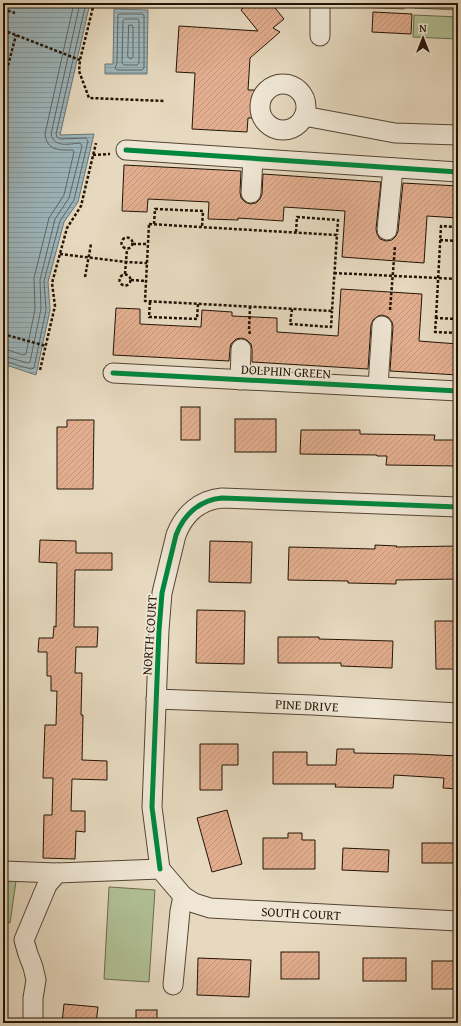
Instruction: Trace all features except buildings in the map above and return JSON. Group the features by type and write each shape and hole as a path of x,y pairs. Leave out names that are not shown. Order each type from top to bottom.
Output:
{"street":[{"path":"320,3 320,36"},
{"path":"304,116 395,133 458,134"},
{"path":"126,150 458,172"},
{"path":"251,193 253,159"},
{"path":"387,230 393,168"},
{"path":"378,386 382,326"},
{"path":"240,380 242,349"},
{"name":"DOLPHIN GREEN","path":"114,373 458,391"},
{"name":"NORTH COURT","path":"160,869 152,807 159,630 162,593 176,535 192,510 217,498 458,507"},
{"name":"PINE DRIVE","path":"156,699 312,705 458,713"},
{"path":"3,871 58,873 160,869"},
{"name":"SOUTH COURT","path":"160,869 183,896 194,903 210,908 458,921"},
{"path":"33,1023 33,998 36,980 24,940 47,885 58,873"},
{"path":"173,985 180,911 183,896"}],"path":[{"path":"94,3 80,60 79,71 89,98 165,101"},
{"path":"3,9 15,13"},
{"path":"3,23 7,11"},
{"path":"3,30 80,60"},
{"path":"3,40 6,41 8,32"},
{"path":"3,85 16,35"},
{"path":"40,370 54,306 52,283 67,228 81,206 96,143"},
{"path":"154,224 155,209 203,211 202,227"},
{"path":"292,310 290,324 332,327 338,220 297,217 296,232"},
{"path":"332,311 145,301 149,224 336,235"},
{"path":"458,227 441,226 435,332 458,333"},
{"path":"382,326 389,326 395,231 387,230"},
{"path":"127,249 122,246 124,238 129,238 132,240 133,244"},
{"path":"440,240 458,241"},
{"path":"85,278 91,244"},
{"path":"127,249 133,244 148,244"},
{"path":"125,274 127,249"},
{"path":"60,254 147,263"},
{"path":"334,273 458,279"},
{"path":"125,274 129,275 131,280"},
{"path":"125,274 120,277 121,284 128,285 131,280"},
{"path":"131,280 146,281"},
{"path":"150,302 149,317 197,319 198,304"},
{"path":"242,349 250,344 250,307"},
{"path":"436,318 458,319"},
{"path":"3,334 46,346"}],"green space":[{"path":"358,3 404,3 404,9 358,7"},
{"path":"414,3 458,3 458,10 414,8"},
{"path":"414,15 458,17 458,39 413,37"},
{"path":"3,879 16,881 10,923 3,922"},
{"path":"109,887 155,890 149,982 104,979"}],"water":[{"path":"3,3 90,3 60,135 94,134 78,202 64,222 48,282 50,310 36,375 3,364"},
{"path":"114,9 148,10 147,74 105,74 105,64 113,64"}],"cycle path":[{"path":"126,150 458,172"},
{"path":"113,373 458,391"},
{"path":"160,869 152,807 159,630 162,593 176,535 183,521 200,505 214,499 222,498 458,507"}]}
